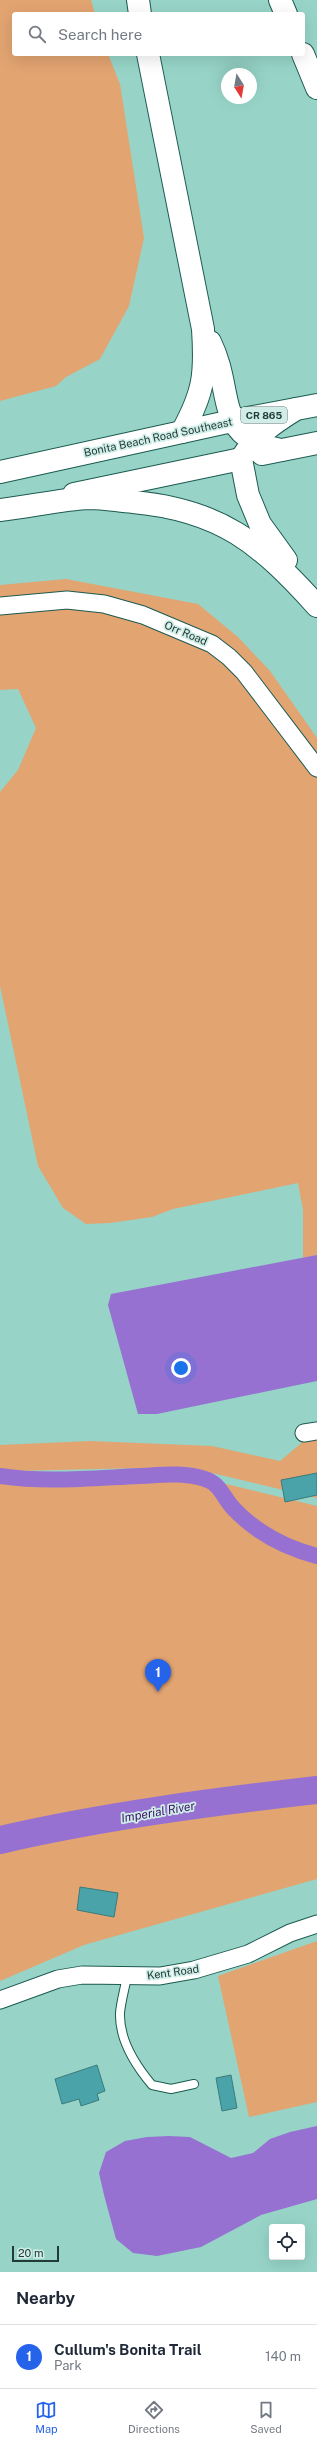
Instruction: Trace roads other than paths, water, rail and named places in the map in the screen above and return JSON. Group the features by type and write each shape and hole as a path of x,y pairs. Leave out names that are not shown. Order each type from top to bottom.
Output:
{"main road":[{"path":"138,0 140,12"},
{"path":"280,0 285,12"},
{"path":"148,56 203,329 205,361 203,383 197,405 182,432"},
{"path":"304,56 317,88"},
{"path":"203,329 216,355 232,421 240,432 246,450 248,495 260,524 317,601"},
{"path":"246,450 265,429 307,407"},
{"name":"Bonita Beach Road Southeast","path":"0,472 232,421 307,407"},
{"path":"0,510 246,450 282,450 317,443"},
{"path":"0,510 90,498 166,505 185,510 224,526 257,546 285,571 317,606"}],"street":[{"name":"Orr Road","path":"0,606 67,600 104,604 143,615 212,644 229,657 244,672 317,768"},
{"name":"Kent Road","path":"0,2000 58,1979 82,1975 160,1976 226,1962 317,1924"}],"lane":[{"path":"127,1976 120,2013 122,2030 140,2070 152,2085 171,2089 194,2084"}],"waterway":[{"path":"0,1476 52,1480 172,1474 189,1475 205,1479 215,1484 230,1505 262,1532 294,1549 317,1556"},
{"name":"Imperial River","path":"0,1840 39,1831 158,1810 317,1790"}],"place":[{"name":"Cullum's Bonita Trail","path":"158,1692"}]}
